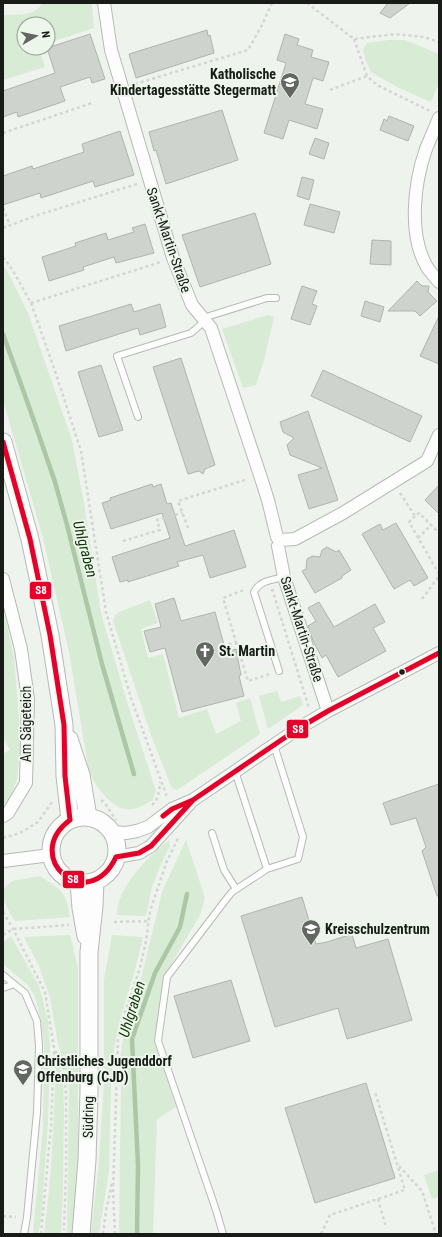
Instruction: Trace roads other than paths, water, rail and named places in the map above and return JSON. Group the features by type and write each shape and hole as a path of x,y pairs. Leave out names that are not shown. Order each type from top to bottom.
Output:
{"street":[{"name":"Sankt-Martin-Straße","path":"104,3 112,50 173,258 192,305 211,328 268,500 279,541 284,576 328,711"},
{"path":"436,115 417,188 415,214 418,245 427,268 439,282"},
{"path":"279,541 295,539 343,513 427,461 439,435"},
{"path":"3,442 32,546 50,635 64,725 65,776 70,820"},
{"name":"Am Sägeteich","path":"3,579 21,649 28,699 26,783 8,813 3,816"},
{"path":"112,832 126,833 148,827 172,809 193,800 312,720 439,653"},
{"path":"64,725 81,775 88,817"},
{"path":"116,857 139,853 151,846 193,800"},
{"path":"77,817 88,817 105,824 112,832 116,842 116,857 109,871 101,878 87,882 70,880 62,874 55,865 51,854 51,846 56,832 65,822 77,817"},
{"path":"3,861 51,854"},
{"name":"Südring","path":"81,1234 87,1160 89,1092 89,952 94,906 87,882"}],"lane":[{"path":"138,417 117,356 191,334 204,320 267,298 276,298"},
{"path":"279,671 254,592 256,587 261,583 284,576"},
{"path":"222,1234 216,1210 158,1041 167,976 224,902 236,889 266,869 298,860 303,837 274,745"},
{"path":"235,771 266,869"},
{"path":"212,833 224,870 236,889"},
{"path":"3,975 25,993 37,1021 39,1046 37,1112 24,1234"},
{"path":"3,988 14,984"}],"waterway":[{"name":"Uhlgraben","path":"3,334 55,482 102,664 134,774"},
{"name":"Uhlgraben","path":"137,1234 138,1165 132,1039 155,973 180,927 187,894"}],"place":[{"name":"Katholische Kindertagesstätte Stegermatt","path":"290,99"},
{"name":"St. Martin","path":"205,668"},
{"name":"Kreisschulzentrum","path":"311,946"},
{"name":"Christliches Jugenddorf Offenburg (CJD)","path":"23,1086"}]}
